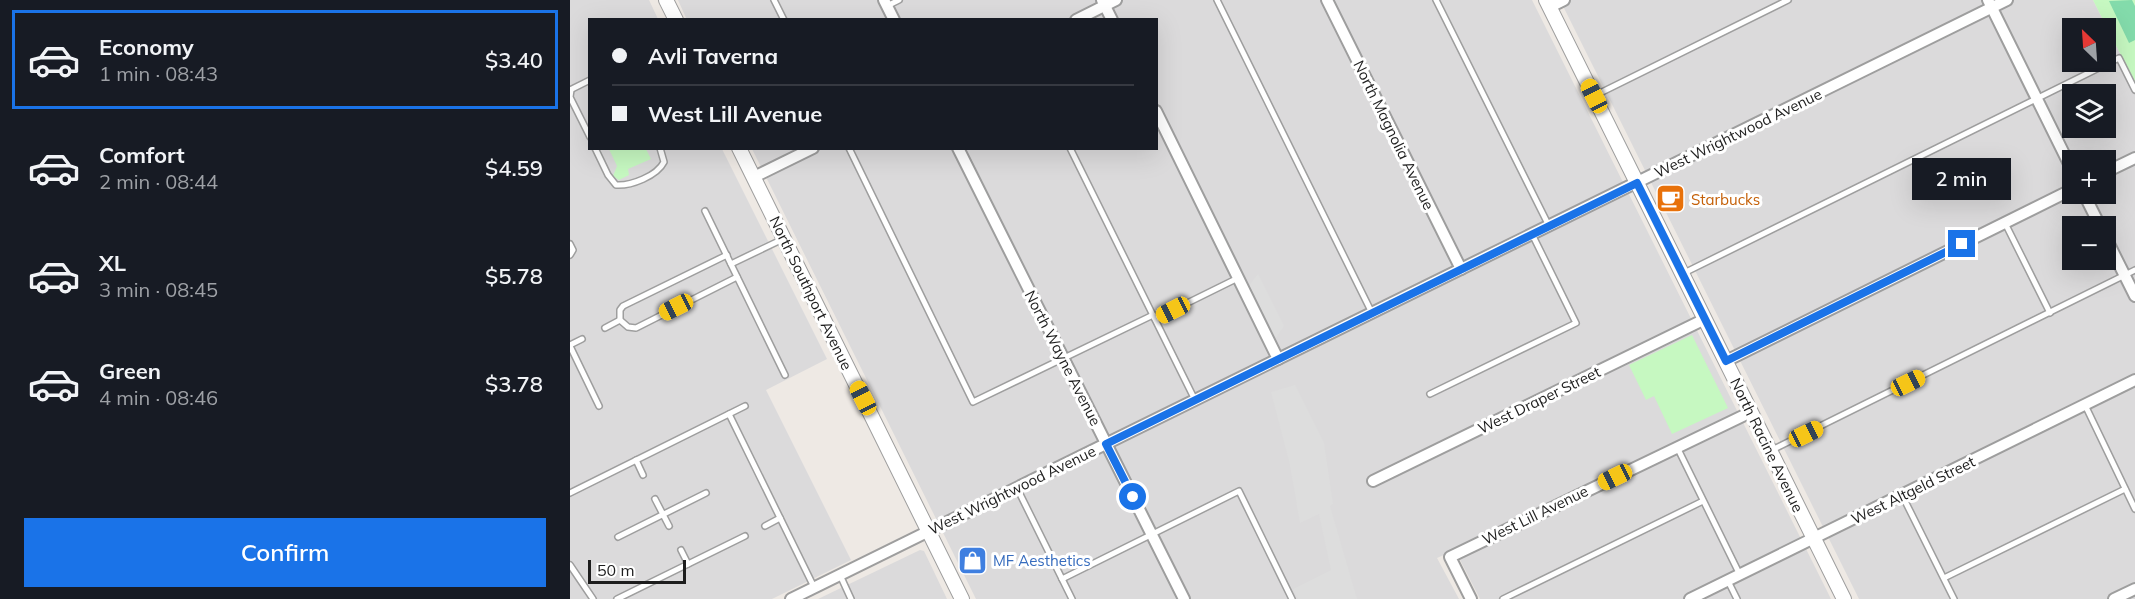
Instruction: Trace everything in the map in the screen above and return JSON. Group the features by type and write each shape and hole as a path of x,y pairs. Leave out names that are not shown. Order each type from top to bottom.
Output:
{"street":[{"path":"666,0 675,18"},
{"path":"1080,18 1104,3 1116,0"},
{"name":"North Magnolia Avenue","path":"1327,0 1461,269"},
{"path":"1548,4 1564,0"},
{"name":"West Wrightwood Avenue","path":"791,599 1637,183 1990,4 2007,0"},
{"path":"886,3 893,18"},
{"path":"1104,3 1111,18"},
{"name":"North Racine Avenue","path":"1548,4 1844,599"},
{"path":"1990,4 2062,150"},
{"path":"1158,115 1278,359"},
{"name":"North Southport Avenue","path":"741,150 962,599"},
{"path":"754,177 809,150"},
{"name":"North Wayne Avenue","path":"959,150 1184,599"},
{"path":"2116,167 2135,158"},
{"path":"1726,361 2062,194"},
{"path":"2116,253 2130,273 2135,296"},
{"name":"West Draper Street","path":"1373,481 1705,319"},
{"name":"West Altgeld Street","path":"1690,599 2135,380"},
{"name":"West Lill Avenue","path":"1471,599 1450,557 1751,412"},
{"path":"2114,599 2135,589"}],"lane":[{"path":"774,0 783,18"},
{"path":"886,3 899,0"},
{"path":"1217,0 1372,313"},
{"path":"1436,0 1549,226"},
{"path":"1594,96 1788,0"},
{"path":"1682,274 2119,58 2135,90"},
{"path":"571,90 588,82"},
{"path":"570,98 588,133"},
{"path":"596,150 608,175 616,185 627,186 660,169 664,162 661,150"},
{"path":"850,150 973,402 1238,278"},
{"path":"1071,150 1195,400"},
{"path":"705,211 785,375"},
{"path":"2005,222 2050,313"},
{"path":"1430,394 1576,323 1532,234"},
{"path":"731,264 784,239"},
{"path":"570,244 573,250 570,255"},
{"path":"726,255 623,306 620,310 620,320 628,327 636,328 737,277"},
{"path":"1770,451 2130,273"},
{"path":"605,327 620,320"},
{"path":"582,339 570,345 599,406"},
{"path":"2085,405 2135,509"},
{"path":"570,493 745,406"},
{"path":"729,414 814,588"},
{"path":"1677,447 1740,575"},
{"path":"636,460 643,475"},
{"path":"1017,488 1072,599"},
{"path":"1944,578 2125,489"},
{"path":"1062,579 1239,491 1292,599"},
{"path":"618,537 705,493"},
{"path":"1902,495 1954,599"},
{"path":"655,499 669,526"},
{"path":"1503,599 1703,501"},
{"path":"765,526 780,518"},
{"path":"617,599 745,536"},
{"path":"681,550 688,564"},
{"path":"570,565 593,599"},
{"path":"840,575 851,599"},
{"path":"1728,581 1737,599"}],"shaded area":[{"path":"570,0 649,0 658,18 588,18 588,150 722,150 827,359 766,390 851,560 772,599 570,599"},
{"path":"678,0 1532,0 1831,599 1480,599 1455,550 1437,558 1459,599 976,599 752,150 1158,150 1158,18 686,18"},
{"path":"1560,0 2093,0 2102,18 2062,18 2062,72 2116,72 2116,45 2135,83 2135,599 1859,599"},
{"path":"1258,274 1284,326 1271,345 1244,292"},
{"path":"1295,385 1324,443 1333,504 1330,506 1357,599 1298,599 1293,589 1331,570 1319,514 1300,523 1290,465 1271,392"},
{"path":"920,550 924,551 947,599 818,599"}],"green space":[{"path":"2093,0 2135,0 2135,83 2116,45 2116,18 2102,18"},
{"path":"2132,0 2135,6 2135,40 2129,43 2109,1"},
{"path":"609,150 646,150 651,159 628,169 629,175 619,180 613,176 617,166"},
{"path":"1692,335 1728,408 1672,434 1654,396 1646,400 1629,365"}],"place":[{"name":"Starbucks","path":"1670,199"},
{"name":"MF Aesthetics","path":"972,560"}],"route":[{"path":"1133,497 1106,444 1637,183 1726,361 1962,244"}]}
